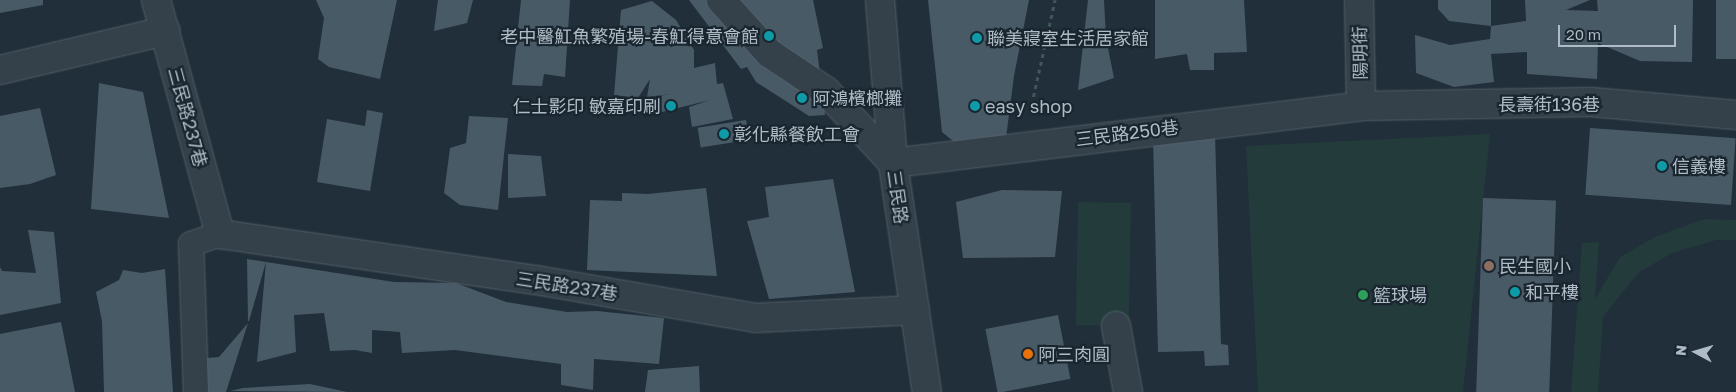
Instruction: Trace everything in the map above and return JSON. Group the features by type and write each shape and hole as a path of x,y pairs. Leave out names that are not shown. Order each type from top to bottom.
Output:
{"street":[{"name":"三民路237巷","path":"156,0 220,234 536,280 755,318 915,310"},
{"path":"721,0 769,53 826,91 893,162"},
{"name":"三民路","path":"880,0 893,162 927,392"},
{"name":"陽明街","path":"1359,0 1361,106"},
{"path":"0,70 165,31"},
{"name":"長壽街136巷","path":"1361,106 1591,102 1736,115"},
{"name":"三民路250巷","path":"893,162 1361,106"},
{"path":"1116,326 1128,392"}],"lane":[{"name":"三民路237巷","path":"196,392 191,244 220,234"}],"path":[{"path":"1022,146 1056,0"}],"green space":[{"name":"籃球場","path":"1490,134 1463,392 1258,392 1246,146"},
{"path":"1078,202 1131,203 1129,326 1076,325"},
{"path":"1704,219 1736,220 1736,240 1716,240 1672,253 1638,273 1603,317 1598,392 1571,392 1582,243 1599,242 1595,299 1620,257 1655,237"}],"building":[{"path":"0,0 43,0 43,5 0,13"},
{"path":"316,0 397,0 380,79 329,67 318,59 324,18"},
{"path":"438,0 473,0 467,23 434,31"},
{"path":"521,0 570,0 565,77 544,74 542,86 512,85"},
{"path":"689,0 813,0 823,48 817,50 825,115 809,116 756,82 747,67 741,69"},
{"name":"聯美寢室生活居家館","path":"928,0 1029,0 1014,76 1006,138 958,145 942,132"},
{"path":"1088,0 1104,0 1106,38 1114,78 1078,90"},
{"path":"1155,0 1244,0 1247,52 1214,53 1214,70 1190,70 1187,54 1155,59"},
{"path":"1438,0 1491,0 1491,26 1449,21 1438,9"},
{"path":"1525,0 1590,0 1566,10 1598,11 1597,0 1693,0 1692,62 1640,61 1598,43 1597,79 1527,74 1527,52 1491,54 1494,82 1454,87 1416,73 1415,35 1450,45 1490,39 1491,26 1526,21"},
{"path":"1716,0 1736,0 1736,59 1716,59"},
{"path":"652,1 676,20 694,50 694,68 715,63 717,84 723,83 733,119 692,127 689,107 710,100 654,114 653,97 670,94 647,97 650,79 638,98 614,95 621,10"},
{"path":"99,83 143,92 169,218 91,209"},
{"path":"40,108 56,175 30,184 0,188 0,116"},
{"path":"367,110 383,113 370,191 317,182 327,119 365,126"},
{"path":"469,116 508,118 498,210 460,205 444,193 450,148 466,143"},
{"name":"彰化縣餐飲工會","path":"746,120 749,140 701,147 698,128"},
{"name":"信義樓","path":"1590,128 1736,138 1731,205 1585,195"},
{"path":"1215,134 1221,344 1228,345 1229,365 1205,366 1204,351 1158,352 1153,136"},
{"path":"508,154 541,156 546,196 508,198"},
{"path":"833,179 855,292 769,299 747,221 769,217 765,187"},
{"path":"706,188 717,276 587,270 590,200 622,201 622,193 648,194"},
{"path":"1002,190 1062,191 1055,257 963,258 956,202"},
{"name":"和平樓","path":"1483,198 1556,201 1549,392 1476,392"},
{"path":"28,230 54,232 61,303 0,315 0,267 2,271 36,273"},
{"path":"247,259 266,262 249,321 248,321"},
{"path":"266,262 394,282 456,283 506,302 567,312 597,311 664,318 659,364 594,359 593,390 561,385 561,364 455,350 402,353 400,332 372,330 372,353 355,350 330,351 324,313 294,315 296,352 257,362"},
{"path":"165,269 173,392 104,392 102,321 96,292 119,280 123,270 142,273"},
{"name":"阿三肉圓","path":"1058,315 1070,379 998,392 985,329"},
{"path":"61,322 75,392 0,392 0,334"},
{"path":"248,323 226,392 197,392 196,359 219,357"},
{"path":"699,366 700,392 645,392 648,370"},
{"path":"310,384 347,392 230,391 243,388"}],"place":[{"name":"老中醫魟魚繁殖場-春魟得意會館","path":"769,36"},
{"name":"聯美寢室生活居家館","path":"977,38"},
{"name":"阿鴻檳榔攤","path":"802,98"},
{"name":"仁士影印 敏嘉印刷","path":"671,106"},
{"name":"easy shop","path":"975,106"},
{"name":"彰化縣餐飲工會","path":"724,134"},
{"name":"信義樓","path":"1662,166"},
{"name":"民生國小","path":"1489,266"},
{"name":"和平樓","path":"1515,292"},
{"name":"籃球場","path":"1363,295"},
{"name":"阿三肉圓","path":"1028,354"}]}
